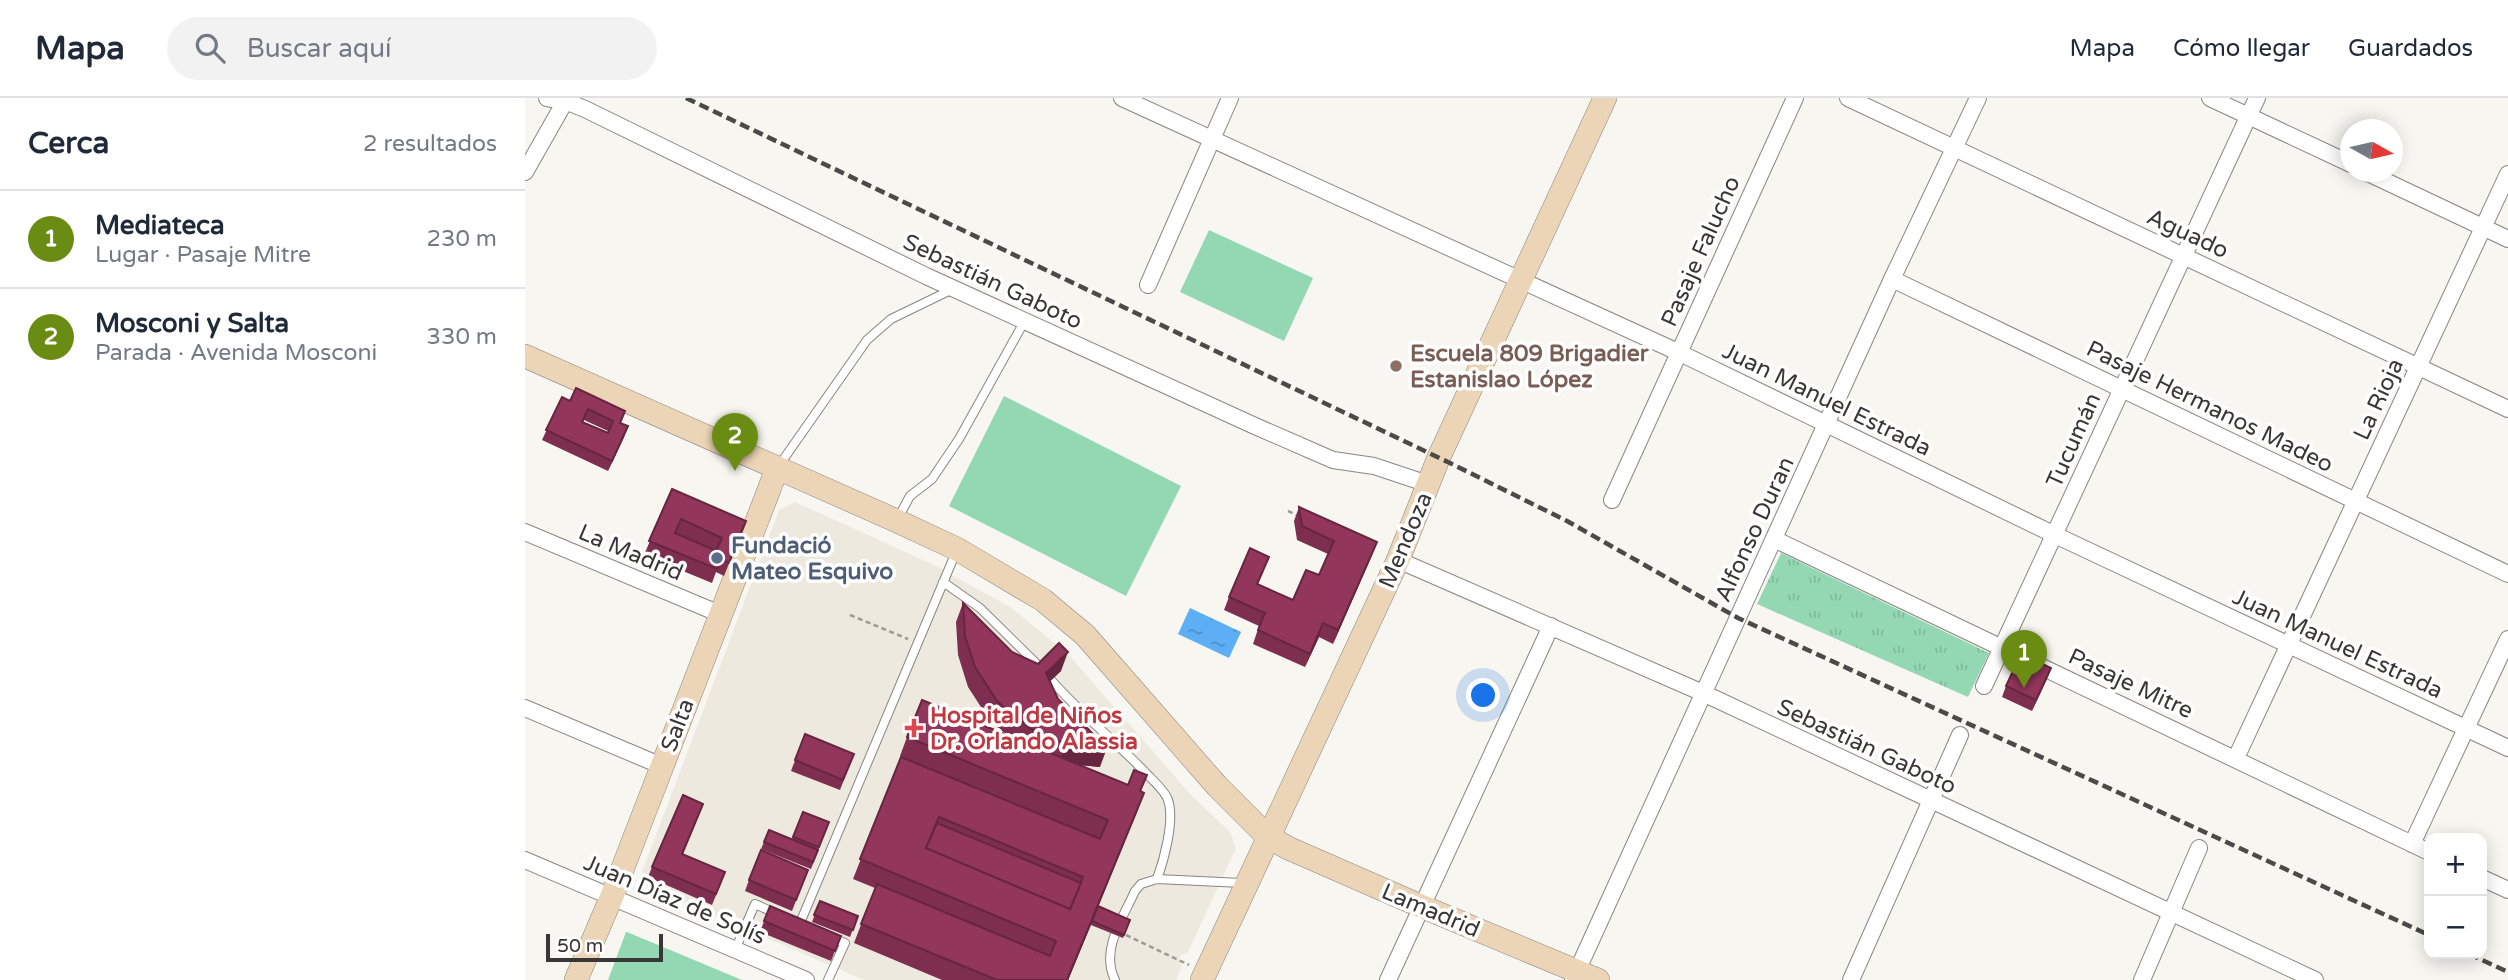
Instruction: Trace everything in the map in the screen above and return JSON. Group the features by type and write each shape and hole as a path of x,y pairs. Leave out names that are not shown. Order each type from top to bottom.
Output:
{"street":[{"name":"Sebastián Gaboto","path":"547,98 566,99 953,289 1333,460 1374,466 1428,484"},
{"name":"Juan Manuel Estrada","path":"1122,98 1679,353 2055,535 2508,748"},
{"path":"1148,285 1230,98"},
{"name":"Mendoza","path":"1203,977 1398,560 1428,484 1605,98"},
{"name":"Pasaje Falucho","path":"1612,500 1795,98"},
{"name":"Aguado","path":"1848,98 2508,409"},
{"name":"Alfonso Duran","path":"1583,977 1703,693 1828,425 1892,279 1978,98"},
{"path":"2210,98 2340,159"},
{"name":"Tucumán","path":"1984,686 2257,98"},
{"path":"525,172 566,99"},
{"name":"La Rioja","path":"2236,758 2508,174"},
{"path":"2387,182 2508,239"},
{"name":"Pasaje Hermanos Madeo","path":"1892,279 2508,574"},
{"name":"Lamadrid","path":"525,356 957,549 1043,600 1085,635 1217,786 1267,836 1288,848 1583,977"},
{"name":"Salta","path":"576,980 612,895 776,469"},
{"name":"La Madrid","path":"525,532 720,614"},
{"name":"Pasaje Mitre","path":"1775,539 2424,850"},
{"name":"Sebastián Gaboto","path":"1398,560 1703,693 2315,980"},
{"path":"1388,980 1551,626"},
{"path":"2413,844 2508,639"},
{"path":"525,708 661,766"},
{"path":"1851,980 1960,735"},
{"path":"2142,980 2199,848"},
{"name":"Juan Díaz de Solís","path":"525,860 806,980"},
{"path":"2487,880 2508,890"}],"lane":[{"path":"776,469 867,340 891,319 953,289"},
{"path":"897,521 910,496 932,479 959,439 1024,322"},
{"path":"800,923 957,549"},
{"path":"943,582 980,608 1044,671"},
{"path":"1051,680 1071,703 1122,748 1168,799 1166,855 1157,879"},
{"path":"1115,980 1109,962 1110,947 1135,891 1141,884 1157,879 1245,883"},
{"path":"735,950 755,904 811,928"},
{"path":"822,933 845,943 828,980"}],"path":[{"path":"1288,511 1301,516"},
{"path":"850,615 918,643"},
{"path":"1124,935 1203,977"}],"shaded area":[{"name":"Hospital de Niños Dr. Orlando Alassia","path":"795,502 932,564 1010,607 1068,654 1190,794 1230,832 1236,848 1188,952 1179,959 1182,966 1176,980 864,980 646,886 642,872 779,510"}],"green space":[{"path":"1209,230 1313,278 1284,341 1180,292"},
{"path":"1004,396 1181,486 1126,596 949,506"},
{"path":"1781,553 1989,653 1968,697 1757,604"},
{"path":"627,932 742,980 608,980"}],"water":[{"path":"1190,608 1241,632 1229,658 1178,634"}],"building":[{"path":"576,388 625,411 620,423 628,426 612,461 546,430 562,397 570,401","holes":["588,409 613,421 608,433 582,422"]},
{"path":"672,489 746,521 729,563 721,558 717,569 649,541","holes":["681,519 722,538 716,551 675,533"]},
{"path":"1299,507 1377,542 1338,630 1323,623 1310,654 1258,630 1265,613 1229,597 1250,548 1269,557 1257,584 1293,600 1306,570 1319,575 1334,541 1302,526"},
{"path":"963,603 1012,652 1038,664 1059,643 1068,652 1046,673 1058,699 1107,748 1066,744 1029,728 997,701 975,667 965,636"},
{"path":"2021,654 2051,668 2036,700 2006,686"},
{"name":"Hospital de Niños Dr. Orlando Alassia","path":"922,700 1128,785 1134,770 1147,775 1140,791 1144,793 1067,980 997,980 861,924 877,884 1050,956 1056,941 860,859 901,757 1100,839 1108,820 907,737","holes":["939,817 1083,877 1070,909 926,848"]},
{"path":"805,734 854,754 843,780 795,760"},
{"path":"683,795 703,804 682,854 725,872 716,894 652,867"},
{"path":"803,812 829,822 819,847 793,837"},
{"path":"937,823 1081,883 1070,909 926,848"},
{"path":"769,830 818,850 813,862 764,842"},
{"path":"761,850 808,870 796,900 749,880"},
{"path":"820,901 858,916 853,930 814,915"},
{"path":"770,906 841,936 835,951 764,921"},
{"path":"1098,906 1130,920 1124,935 1092,921"}],"railway":[{"path":"686,98 1452,464 1567,521 1738,618 2424,933"},
{"path":"2480,959 2508,972"}],"place":[{"name":"Escuela 809 Brigadier Estanislao López","path":"1396,366"},
{"name":"Mosconi y Salta","path":"735,471"},
{"name":"Fundació Mateo Esquivo","path":"717,558"},
{"name":"Mediateca","path":"2024,688"},
{"name":"Hospital de Niños Dr. Orlando Alassia","path":"914,728"}]}
